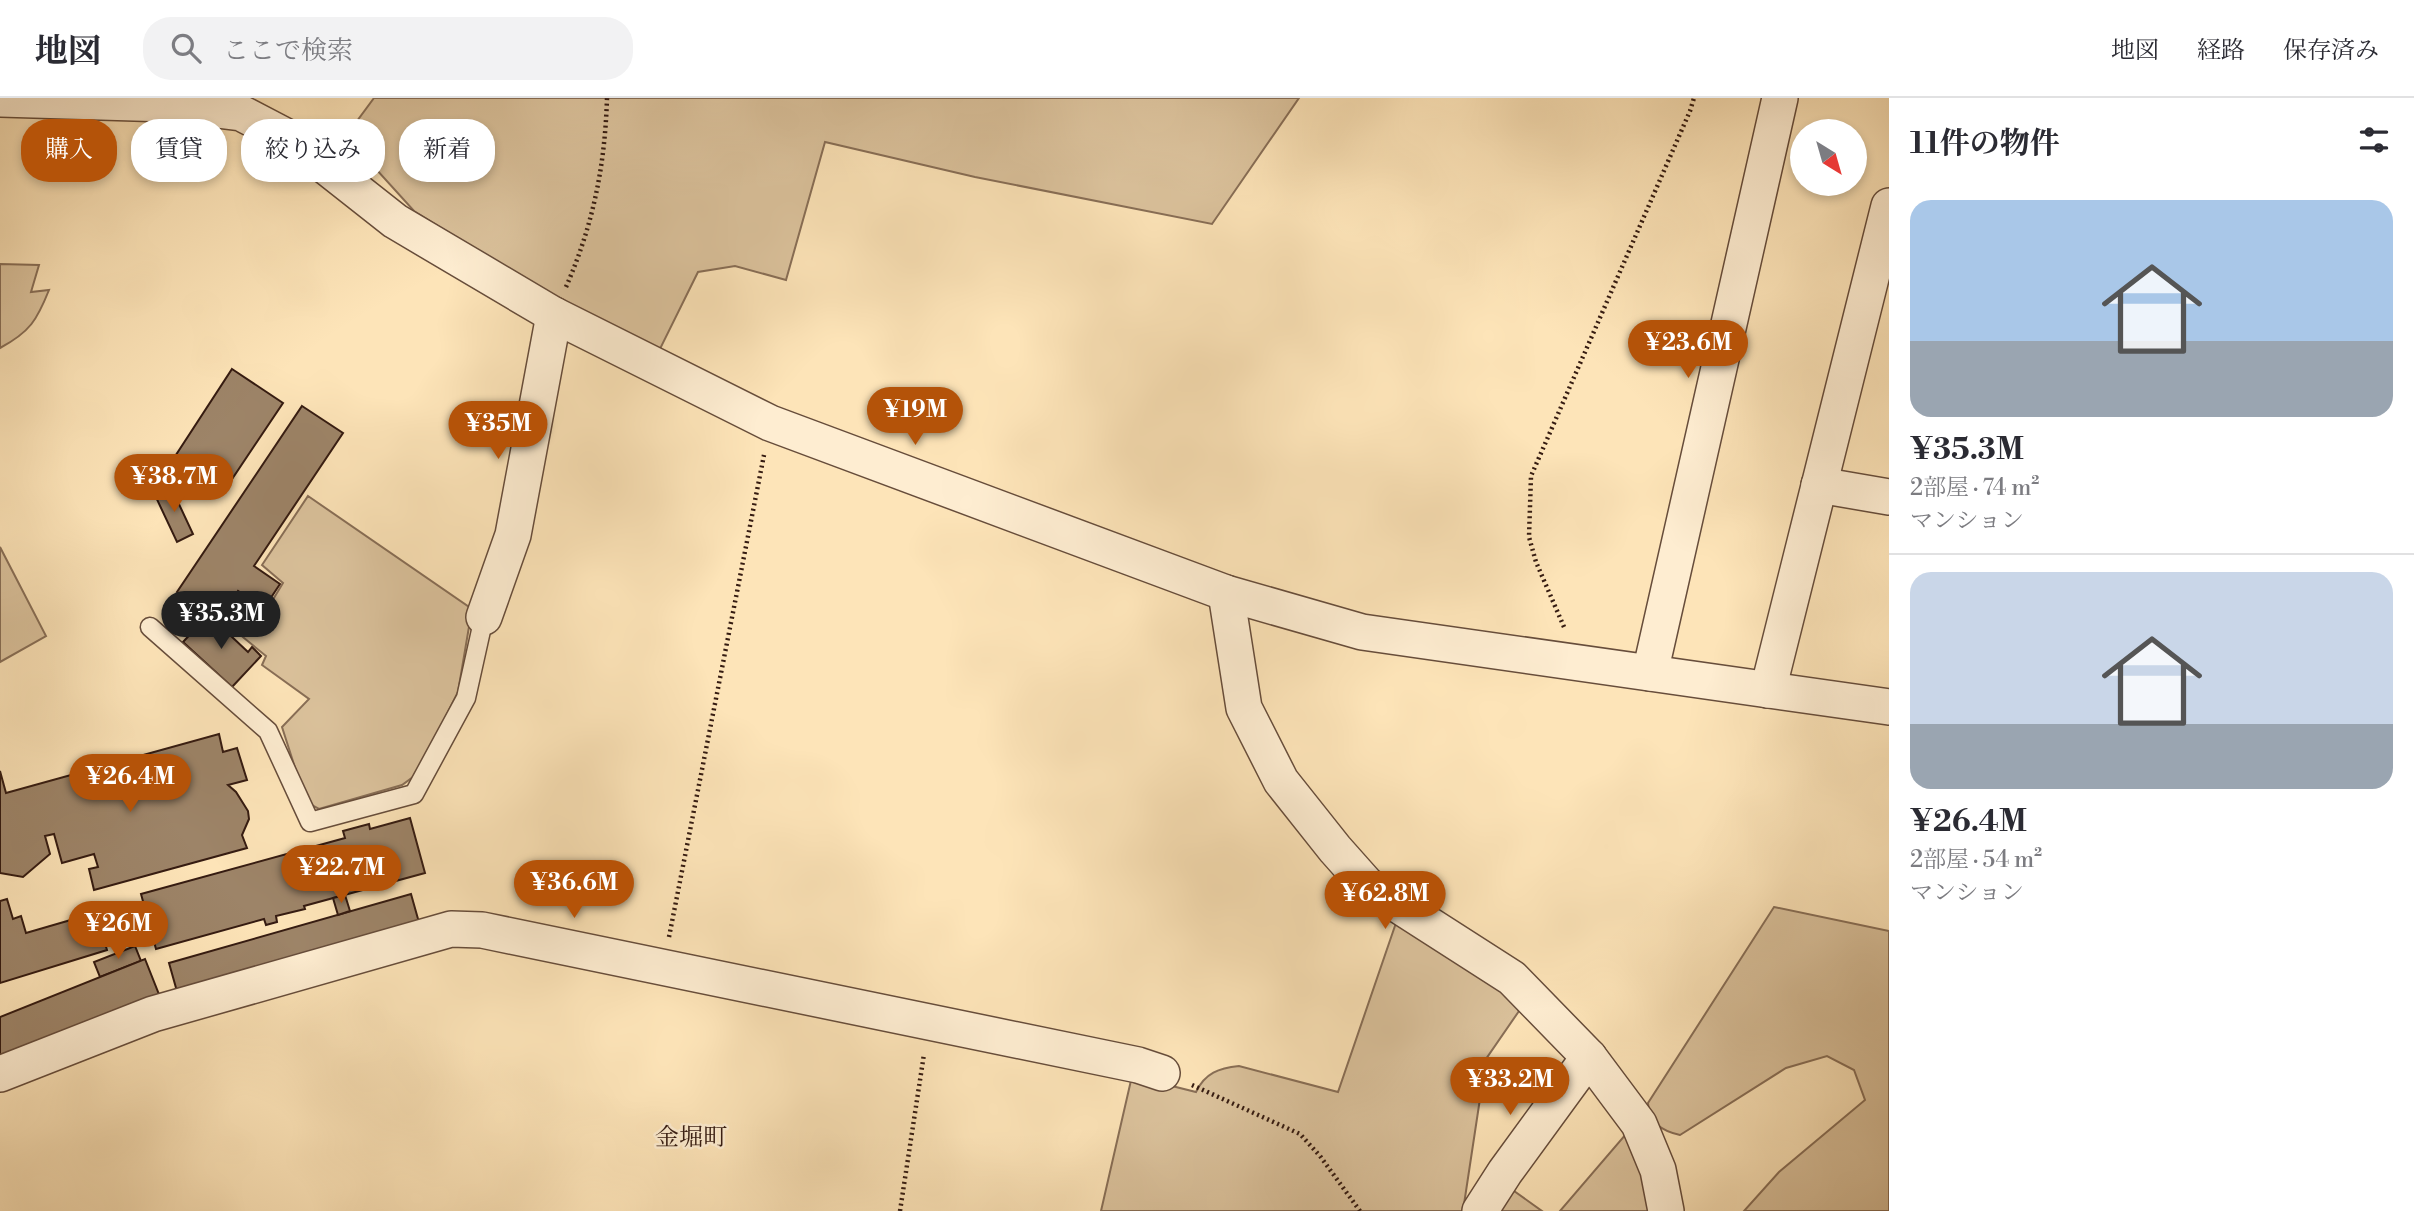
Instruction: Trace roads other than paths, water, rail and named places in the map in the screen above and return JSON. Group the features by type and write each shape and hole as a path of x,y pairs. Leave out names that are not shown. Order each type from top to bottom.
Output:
{"street":[{"path":"1650,673 1780,98"},
{"path":"0,99 169,104 242,113 292,139 395,221 554,315 770,423 1226,593 1362,632 1889,707"},
{"path":"1768,690 1889,206"},
{"path":"484,617 513,535 554,315"},
{"path":"1819,485 1889,496"},
{"path":"1226,593 1244,708 1282,781 1335,849 1367,884 1512,978 1589,1057 1639,1124 1658,1170 1667,1211"},
{"path":"0,1074 153,1014 451,929 482,930 1138,1065 1162,1073"},
{"path":"1480,1211 1505,1172 1589,1057"}],"lane":[{"path":"150,627 268,731 310,822 414,794 466,698 484,617"}],"district":[{"name":"金堀町","path":"691,1137"}]}
